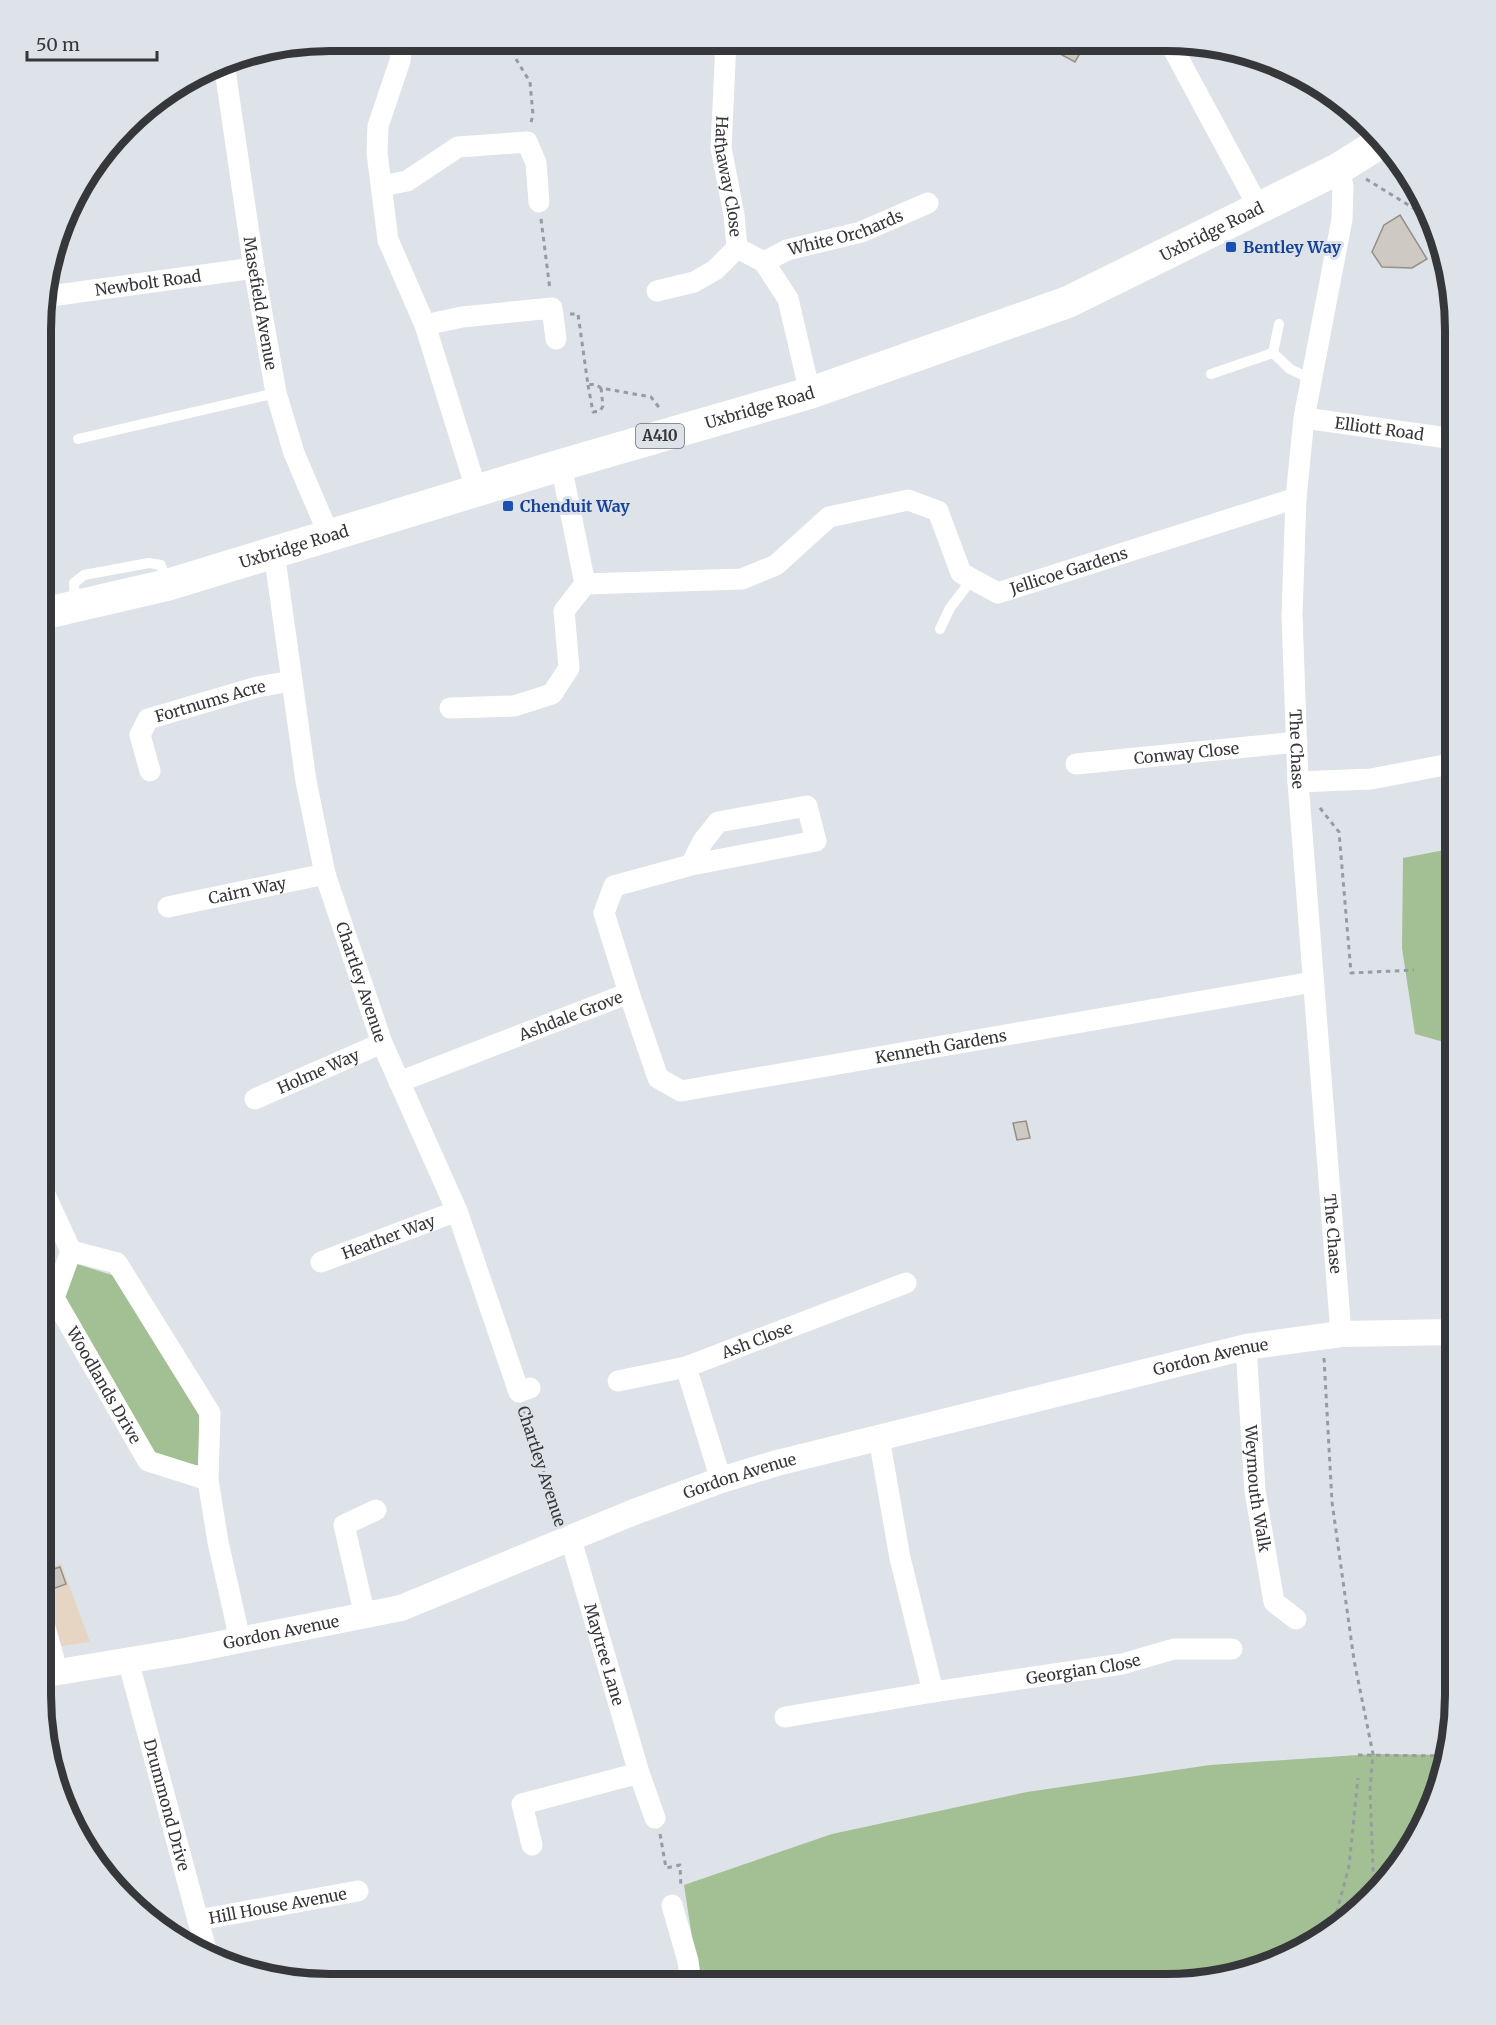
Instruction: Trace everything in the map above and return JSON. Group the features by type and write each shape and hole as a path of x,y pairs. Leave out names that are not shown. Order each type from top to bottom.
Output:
{"main road":[{"name":"Uxbridge Road","path":"51,612 167,585 561,465 810,393 1068,302 1338,169 1376,146"}],"street":[{"path":"401,51 400,61 378,126 377,153 388,240 425,325 477,492"},
{"name":"Hathaway Close","path":"726,51 721,148 734,215 737,248 764,262 788,299 810,393"},
{"path":"1175,51 1259,208"},
{"name":"Masefield Avenue","path":"225,71 254,268 276,393 294,453 329,535"},
{"path":"382,186 407,182 458,147 527,142 536,163 539,202"},
{"name":"The Chase","path":"1332,1335 1313,982 1298,782 1292,615 1296,498 1304,418 1342,219 1343,186 1338,169"},
{"name":"White Orchards","path":"764,262 787,250 861,232 928,203"},
{"path":"657,291 694,282 715,270 737,248"},
{"name":"Newbolt Road","path":"53,296 254,268"},
{"path":"425,325 462,317 553,312 556,339"},
{"name":"Elliott Road","path":"1304,418 1445,438"},
{"path":"450,708 514,706 552,694 569,668 564,611 585,584 561,465"},
{"name":"Jellicoe Gardens","path":"585,584 742,579 776,565 829,517 908,500 938,511 961,573 998,593 1296,498"},
{"name":"Chartley Avenue","path":"274,552 306,781 325,874 381,1042 458,1211 524,1390"},
{"name":"Fortnums Acre","path":"150,771 140,735 148,718 257,687 292,681"},
{"name":"Conway Close","path":"1076,764 1297,742"},
{"path":"1298,782 1371,779 1445,765"},
{"name":"Ashdale Grove","path":"399,1082 629,993 604,913 614,886 691,864 816,841 807,806 718,822 703,841 691,864"},
{"name":"Cairn Way","path":"168,907 325,874"},
{"name":"Kenneth Gardens","path":"629,993 658,1078 681,1091 1313,982"},
{"name":"Holme Way","path":"255,1099 381,1042"},
{"path":"51,1208 70,1251 117,1263 210,1413 208,1480 218,1542 240,1640"},
{"name":"Heather Way","path":"321,1262 458,1211"},
{"name":"Woodlands Drive","path":"70,1251 54,1298 148,1461 208,1480"},
{"name":"Ash Close","path":"618,1381 686,1366 906,1283"},
{"name":"Gordon Avenue","path":"52,1673 240,1640 401,1608 565,1539 721,1480 879,1438 1246,1347 1332,1335 1445,1332"},
{"name":"Weymouth Walk","path":"1246,1347 1255,1491 1274,1602 1296,1619"},
{"path":"686,1366 721,1480"},
{"path":"879,1438 900,1558 933,1692"},
{"path":"365,1616 344,1525 376,1510"},
{"name":"Maytree Lane","path":"565,1539 574,1550 639,1773 655,1818"},
{"name":"Georgian Close","path":"786,1717 1122,1664 1174,1649 1232,1649"},
{"name":"Drummond Drive","path":"128,1660 204,1944"},
{"path":"532,1845 522,1804 639,1773"},
{"name":"Hill House Avenue","path":"198,1920 358,1891"},
{"path":"672,1905 690,1974"}],"lane":[{"path":"1273,353 1279,324"},
{"path":"1273,353 1290,369 1311,379"},
{"path":"1210,374 1273,353"},
{"path":"78,439 276,393"},
{"path":"940,629 950,608 972,579"}],"path":[{"path":"512,51 530,82 532,115 527,142"},
{"path":"1338,169 1357,174 1418,211"},
{"path":"539,202 553,312 578,314 593,412 600,411 603,406 601,388"},
{"path":"588,385 595,384 601,388 651,398 664,413 669,434"},
{"path":"1298,782 1339,832 1351,973 1414,970"},
{"path":"1332,1335 1332,1502 1354,1660 1373,1754 1370,1789 1374,1881"},
{"name":"Chartley Avenue","path":"524,1390 565,1539"},
{"path":"1358,1755 1439,1756"},
{"path":"1336,1916 1349,1866 1358,1778"},
{"path":"655,1818 661,1836 666,1868 680,1865 682,1890 670,1892 672,1905"}],"shaded area":[{"path":"61,1564 90,1642 51,1648 51,1567"}],"green space":[{"path":"1445,850 1445,1042 1415,1034 1402,948 1403,858"},
{"path":"77,1264 121,1278 199,1411 200,1466 151,1456 63,1297"},
{"path":"1373,1754 1439,1755 1424,1802 1408,1835 1376,1879 1350,1905 1306,1937 1273,1953 1238,1965 1203,1972 1166,1974 698,1974 684,1885 832,1834 1027,1792 1210,1765"}],"building":[{"path":"1055,51 1081,51 1075,62"},
{"path":"1400,215 1427,259 1412,268 1382,267 1372,252 1384,225"},
{"path":"1026,1121 1030,1138 1017,1140 1013,1123"},
{"path":"60,1567 66,1584 51,1590 51,1570"}],"place":[{"name":"Bentley Way","path":"1231,247"},
{"name":"Chenduit Way","path":"508,506"}]}
